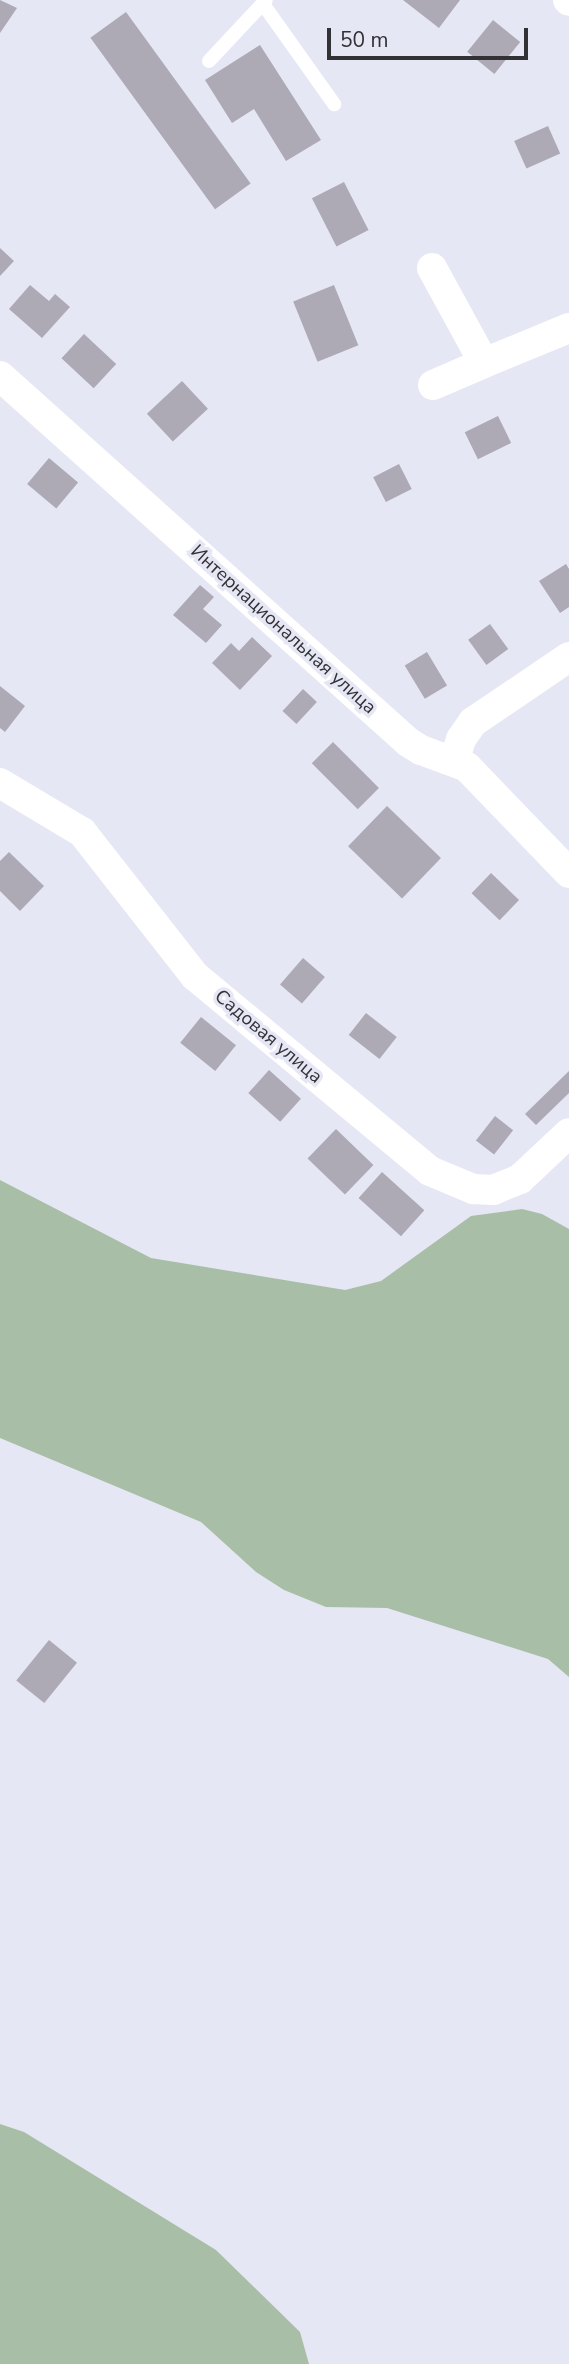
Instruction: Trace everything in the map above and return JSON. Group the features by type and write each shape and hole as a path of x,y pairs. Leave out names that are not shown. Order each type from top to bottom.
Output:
{"street":[{"path":"432,268 484,363"},
{"path":"433,385 569,328"},
{"name":"Интернациональная улица","path":"0,376 408,742 421,750 454,761 477,775 569,873"},
{"path":"454,761 461,739 473,722 569,657"},
{"name":"Садовая улица","path":"0,783 82,832 195,976 430,1171 484,1192 500,1188 520,1179 569,1133"}],"lane":[{"path":"209,61 265,2 334,104"}],"green space":[{"path":"0,1180 151,1258 345,1290 381,1281 471,1216 522,1209 542,1214 569,1229 569,1677 548,1659 387,1608 326,1607 284,1590 256,1572 201,1522 0,1438"},
{"path":"0,2124 24,2132 216,2250 300,2332 309,2364 0,2364"}],"building":[{"path":"0,0 17,8 0,33"},
{"path":"403,0 460,0 439,28"},
{"path":"126,12 251,184 215,209 90,38"},
{"path":"493,20 520,42 494,74 467,52"},
{"path":"260,45 321,140 286,161 254,109 232,123 205,80"},
{"path":"548,126 560,153 526,168 514,141"},
{"path":"344,182 369,230 336,246 312,198"},
{"path":"0,248 14,261 0,276"},
{"path":"30,285 49,301 55,294 70,307 42,338 9,309"},
{"path":"334,285 358,345 318,362 293,301"},
{"path":"84,334 116,364 94,388 61,358"},
{"path":"182,381 208,409 173,442 147,414"},
{"path":"498,416 511,443 478,459 465,432"},
{"path":"49,458 78,482 56,508 27,484"},
{"path":"399,464 412,489 386,502 373,477"},
{"path":"566,564 569,569 569,607 560,613 539,581"},
{"path":"200,585 214,597 203,609 222,625 206,643 173,615"},
{"path":"490,624 508,649 486,665 468,640"},
{"path":"252,637 272,656 240,690 212,663 231,643 239,651"},
{"path":"427,652 447,685 425,699 405,665"},
{"path":"0,686 25,706 5,732 0,728"},
{"path":"303,689 317,702 296,724 283,711"},
{"path":"333,742 379,788 358,809 312,763"},
{"path":"387,806 441,858 402,898 348,846"},
{"path":"9,852 44,886 20,911 0,891 0,861"},
{"path":"491,873 519,900 500,920 472,893"},
{"path":"303,958 325,977 302,1003 280,984"},
{"path":"366,1013 397,1037 379,1059 349,1035"},
{"path":"201,1017 236,1045 215,1071 180,1043"},
{"path":"269,1070 301,1099 280,1122 248,1093"},
{"path":"569,1071 569,1093 536,1125 525,1114"},
{"path":"495,1116 513,1130 494,1155 476,1140"},
{"path":"336,1129 373,1165 345,1195 308,1158"},
{"path":"382,1172 424,1210 401,1236 359,1198"},
{"path":"49,1640 77,1663 44,1703 16,1680"}]}
